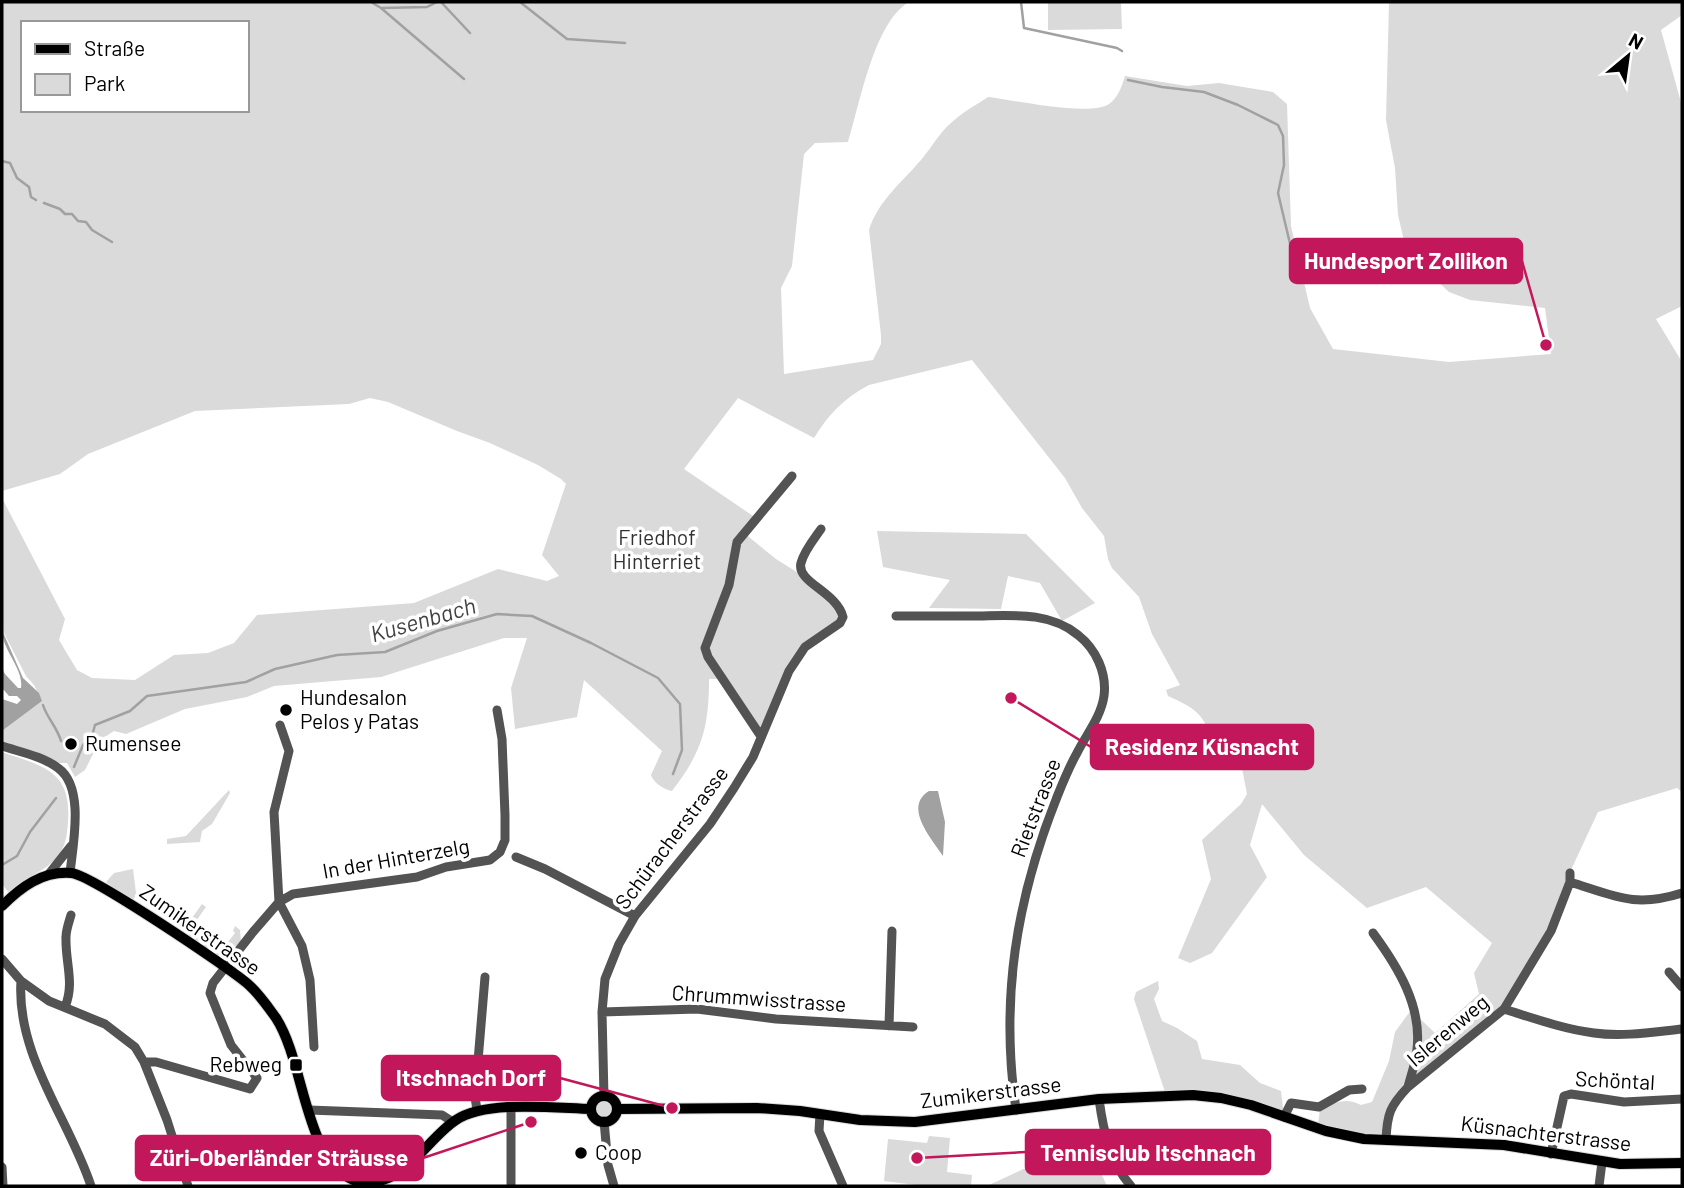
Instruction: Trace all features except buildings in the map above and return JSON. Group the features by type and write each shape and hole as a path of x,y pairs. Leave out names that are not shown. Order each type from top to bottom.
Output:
{"main road":[{"name":"Zumikerstrasse","path":"70,873 87,878 112,893 249,985 278,1021 292,1050 319,1145 328,1160 346,1177 368,1184 388,1181 406,1171 453,1122 477,1110 591,1108"},
{"path":"2,906 27,884 48,875 70,873"},
{"name":"Zumikerstrasse","path":"617,1109 757,1108 860,1120 915,1122 1099,1099 1166,1095 1221,1098 1251,1105 1326,1131 1364,1139"},
{"path":"604,1096 613,1100 617,1109 613,1118 604,1121 595,1118 591,1108 595,1100 604,1096"},
{"name":"Küsnachterstrasse","path":"1364,1139 1504,1145 1602,1162 1682,1163"}],"street":[{"path":"760,735 708,657 705,648 729,585 737,542 792,476"},
{"name":"Schüracherstrasse","path":"604,1096 602,1012 605,979 619,944 635,916 710,824 753,757 789,671 805,647 839,623 843,617 837,602 807,580 800,569 801,561 821,529"},
{"name":"Rietstrasse","path":"896,616 1018,615 1051,620 1078,634 1088,644 1096,655 1103,676 1104,700 1099,714 1060,790 1023,897 1009,1015 1009,1051 1016,1110"},
{"name":"In der Hinterzelg","path":"279,902 293,894 417,877 446,867 490,860 500,852 505,840 505,815 502,739 497,710"},
{"path":"280,725 289,751 274,812 279,902 302,946 310,980 314,1047"},
{"path":"2,746 45,760 68,777 74,804 70,873"},
{"path":"48,875 67,854 73,841"},
{"path":"516,857 545,869 635,916"},
{"name":"Islerenweg","path":"1386,1140 1389,1111 1395,1100 1504,1009 1551,931 1570,877 1629,900 1660,900 1682,893"},
{"path":"144,1062 156,1062 245,1089 254,1087 257,1078 231,1045 209,993 225,967 279,902"},
{"path":"65,1007 70,977 66,936 71,915"},
{"path":"889,1026 892,931"},
{"path":"1373,933 1406,985 1417,1022 1417,1050 1408,1087"},
{"path":"2,959 21,981 49,1000 116,1030 135,1047 144,1062 167,1120 188,1186"},
{"path":"1669,972 1682,987"},
{"path":"477,1110 475,1097 485,977"},
{"path":"21,981 20,1000 38,1066 91,1186"},
{"name":"Chrummwisstrasse","path":"602,1012 697,1009 776,1019 913,1027"},
{"path":"1504,1009 1565,1028 1596,1034 1622,1035 1682,1030"},
{"path":"1284,1117 1291,1103 1319,1107 1349,1090 1362,1089"},
{"name":"Schöntal","path":"1551,1154 1564,1096 1571,1094 1624,1102 1682,1100"},
{"path":"1099,1099 1110,1150 1116,1166 1131,1186"},
{"path":"511,1108 511,1186"},
{"path":"309,1110 442,1115 453,1122"},
{"path":"820,1114 819,1131 843,1186"},
{"path":"604,1121 608,1165 614,1186"},
{"path":"1600,1186 1602,1162"},
{"path":"2,1167 2,1186"}],"green space":[{"name":"Friedhof Hinterriet","path":"2,2 909,2 897,12 877,45 848,142 815,143 804,154 792,266 781,288 784,374 873,360 881,344 881,335 869,230 884,201 952,122 988,97 1069,108 1099,108 1115,98 1125,76 1187,86 1219,83 1273,92 1287,104 1291,226 1310,308 1333,349 1449,362 1551,354 1545,308 1470,300 1449,292 1414,259 1405,245 1398,215 1395,168 1386,120 1389,2 1682,2 1682,15 1661,30 1682,106 1682,306 1656,319 1682,362 1682,792 1677,788 1598,812 1570,872 1551,931 1504,1009 1395,1100 1386,1140 1318,1125 1320,1109 1340,1101 1361,1105 1372,1102 1389,1061 1395,1032 1411,1010 1435,1033 1479,994 1474,973 1492,943 1426,887 1367,908 1304,855 1262,804 1250,845 1267,877 1212,953 1190,963 1178,958 1211,879 1202,840 1241,804 1247,794 1240,758 1233,744 1215,736 1197,713 1168,696 1166,690 1180,685 1152,634 1139,597 1112,568 1104,536 1082,508 1065,478 972,360 869,385 837,408 814,438 738,398 684,469 756,518 744,533 776,559 803,576 843,617 805,647 760,735 718,679 709,679 702,739 672,791 659,785 651,775 662,751 584,680 577,717 515,729 511,688 527,638 504,638 381,677 274,686 247,697 185,709 126,734 114,731 100,740 85,770 75,777 67,763 58,763 2,741 2,729 42,701 2,629 2,498 65,619 59,640 77,670 92,678 135,680 174,655 208,653 234,643 257,615 414,603 498,569 547,581 559,576 542,555 566,484 561,479 490,443 388,402 370,398 349,404 195,411 88,454 60,474 2,491"},
{"path":"1048,2 1121,2 1122,29 1048,30"},
{"path":"877,531 1026,534 1095,603 1062,621 1040,583 1008,576 1001,609 929,608 950,580 883,567"},
{"path":"2,752 52,773 65,791 68,805 66,836 60,853 46,867 9,893 2,884"},
{"path":"229,790 230,793 212,824 202,831 200,842 167,844 167,839 186,836"},
{"path":"133,869 136,893 133,902 106,882 114,873"},
{"path":"202,904 206,907 196,921 228,942 235,933 235,926 240,930 241,941 227,955 217,955 181,933"},
{"path":"1158,981 1159,989 1154,999 1162,1021 1197,1041 1202,1059 1240,1065 1260,1083 1281,1091 1284,1117 1251,1105 1166,1095 1134,999 1136,992"},
{"path":"604,1101 612,1109 604,1117 596,1109"},
{"path":"929,1136 950,1138 947,1172 972,1175 971,1186 924,1186 884,1181 888,1139 927,1143"},
{"path":"1086,1140 1107,1186 987,1186"}],"shaded area":[{"name":"Rumensee","path":"2,630 23,678 39,693 42,701 3,730 2,699 17,704 21,700 17,696 9,696 2,688 2,668 18,688 21,688 21,681 5,645"},
{"path":"929,791 938,791 945,822 943,856 926,832 919,814 922,798"}],"waterway":[{"path":"371,2 381,8 427,7 437,2"},
{"path":"441,2 470,33"},
{"path":"520,2 567,39 625,43"},
{"path":"1021,2 1024,28 1122,51"},
{"path":"381,8 464,79"},
{"path":"1128,80 1204,92 1278,125 1283,136 1284,165 1278,193 1292,252"},
{"path":"2,161 10,163 17,178 29,187 31,197 36,200"},
{"path":"44,203 60,209 65,214 72,214 78,221 86,222 92,230 112,242"},
{"name":"Kusenbach","path":"74,767 83,745 92,736 95,725 130,711 147,696 246,682 275,669 337,655 385,652 437,631 497,614 532,616 658,678 680,704 682,750 673,774"},
{"path":"43,705 61,741"},
{"name":"Kusenbach","path":"2,865 17,856 30,832 56,798"}],"place":[{"name":"Hundesport Zollikon","path":"1546,345"},
{"name":"Residenz Küsnacht","path":"1011,698"},
{"name":"Hundesalon Pelos y Patas","path":"286,710"},
{"name":"Rumensee","path":"71,744"},
{"name":"Rebweg","path":"296,1065"},
{"name":"Itschnach Dorf","path":"672,1108"},
{"name":"Züri-Oberländer Sträusse","path":"531,1122"},
{"name":"Coop","path":"581,1153"},
{"name":"Tennisclub Itschnach","path":"917,1158"}]}
